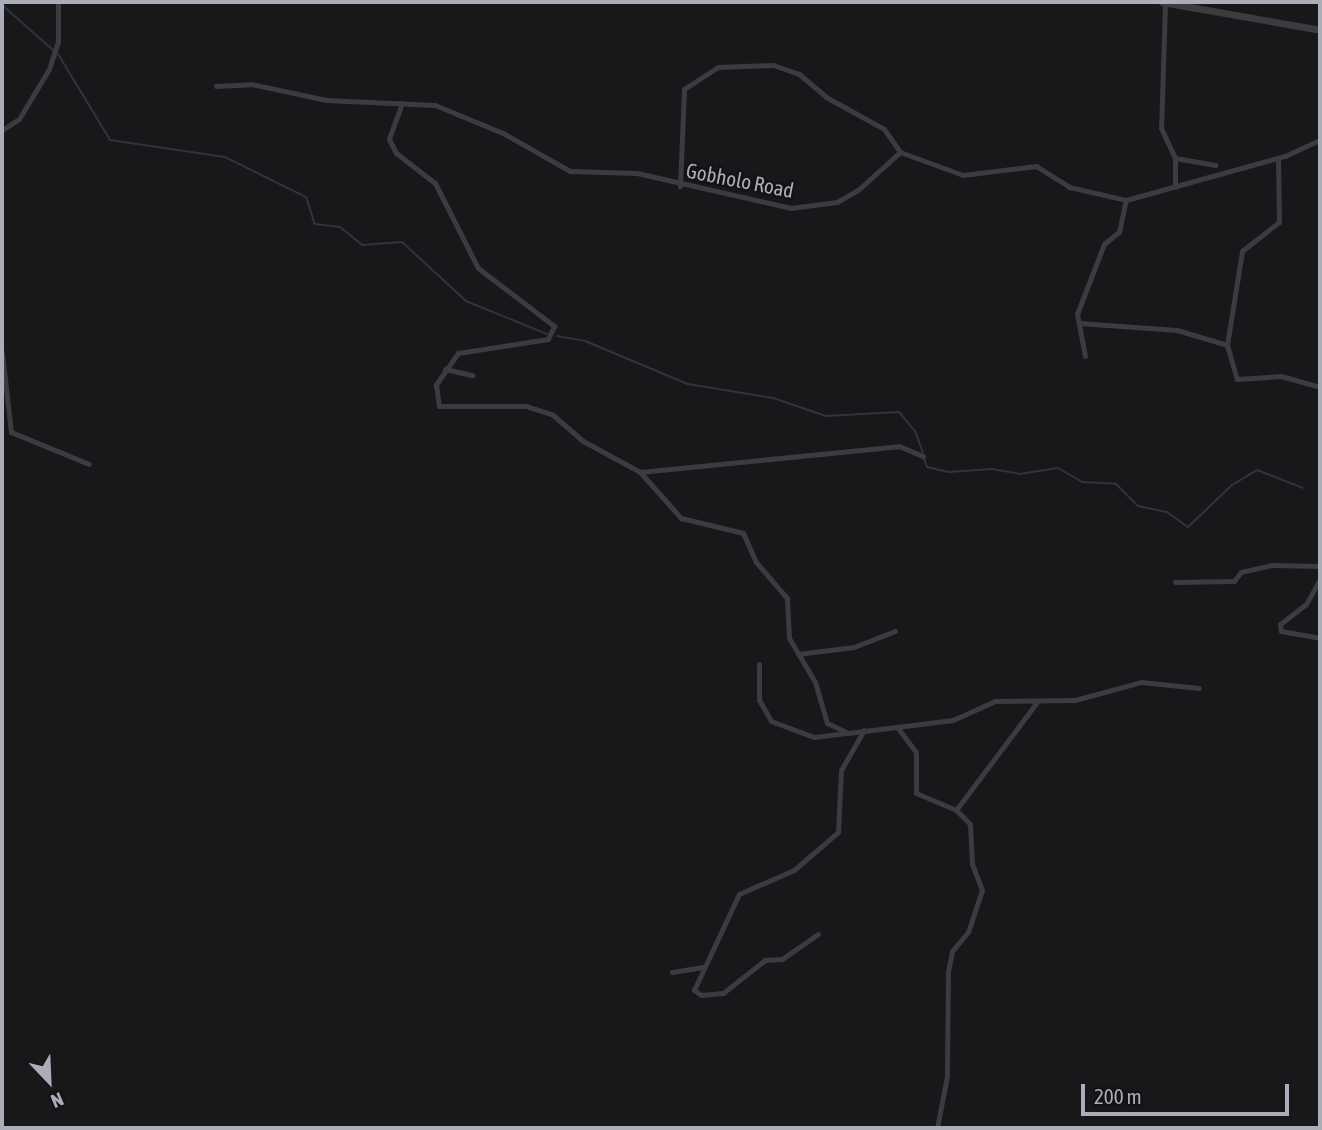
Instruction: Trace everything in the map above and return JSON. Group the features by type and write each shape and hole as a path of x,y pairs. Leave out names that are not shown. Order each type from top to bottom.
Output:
{"street":[{"path":"4,127 50,69 58,42 58,2"},
{"path":"1175,187 1175,158 1161,128 1164,3 1205,5 1320,30"},
{"path":"680,186 684,89 718,67 773,65 799,74 826,97 884,129 900,152 963,175 1036,166 1069,187 1126,200 1278,158 1320,140"},
{"name":"Gobholo Road","path":"216,86 251,84 326,100 435,105 503,133 570,171 636,173 680,186 814,208 858,190 900,152"},
{"path":"402,103 389,139 396,153 435,183 478,268 511,297 540,310 554,334 548,339 458,353 436,385 439,406 526,406 553,415 583,441 639,472 681,518 743,533 751,541 757,562 787,598 789,638 815,682 827,723 848,733"},
{"path":"1175,158 1215,165"},
{"path":"1278,158 1279,222 1242,251 1227,345 1237,379 1281,376 1320,387"},
{"path":"1085,356 1077,314 1092,267 1104,244 1119,232 1126,200"},
{"path":"1079,323 1177,330 1227,345"},
{"path":"2,353 5,405 11,432 89,464"},
{"path":"445,369 472,375"},
{"path":"639,472 899,446 923,456"},
{"path":"1175,582 1234,581 1241,572 1272,565 1320,566"},
{"path":"1320,579 1306,604 1280,624 1280,632 1320,638"},
{"path":"798,654 854,647 895,631"},
{"path":"759,664 759,700 771,722 814,737 953,720 995,701 1037,702 1094,698 1141,682 1199,688"},
{"path":"956,810 1037,702"},
{"path":"897,727 916,752 916,793 956,810 973,830 972,864 982,890 968,932 952,951 948,972 947,1076 937,1128"},
{"path":"818,934 782,959 765,960 723,993 701,995 694,990 739,894 794,870 838,832 841,770 864,730"},
{"path":"672,972 705,967"}],"waterway":[{"path":"2,5 53,50"},
{"path":"58,54 110,140 225,157 306,197 315,224 340,227 362,245 402,242 466,301 547,334"},
{"path":"557,336 585,341 688,384 773,398 826,416 899,412 915,431 923,453"},
{"path":"924,459 927,467 949,472 992,469 1020,474 1058,468 1082,482 1116,484 1138,506 1167,512 1188,527 1232,485 1257,470 1303,488"}]}
